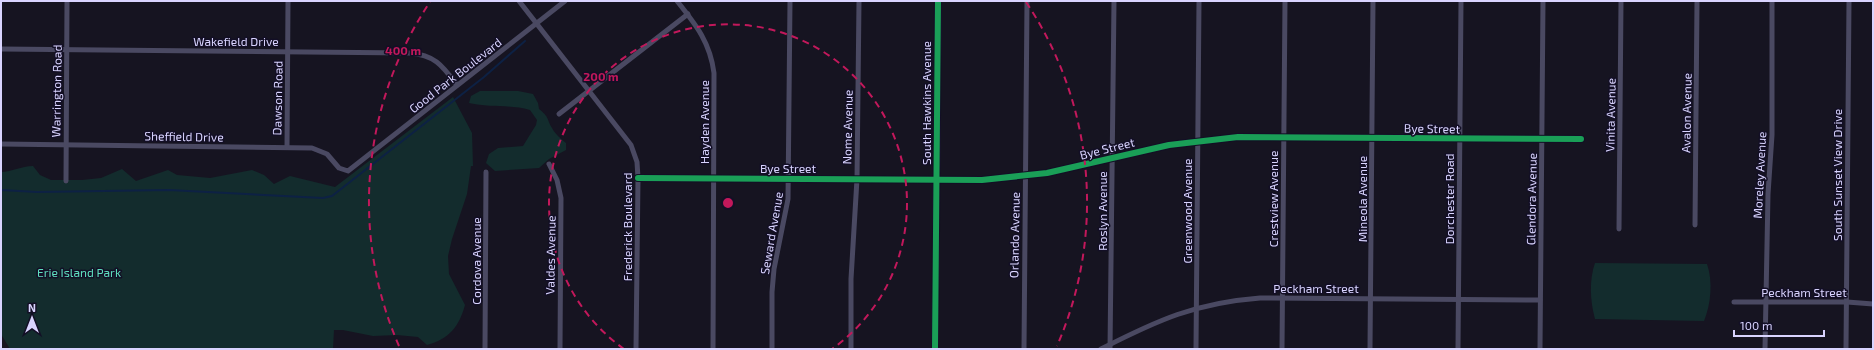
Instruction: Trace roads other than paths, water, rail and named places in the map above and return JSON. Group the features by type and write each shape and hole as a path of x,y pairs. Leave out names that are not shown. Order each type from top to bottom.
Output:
{"main road":[{"name":"South Hawkins Avenue","path":"935,349 938,1"}],"street":[{"name":"Warrington Road","path":"66,181 67,1"},
{"name":"Dawson Road","path":"287,147 288,1"},
{"name":"Frederick Boulevard","path":"519,1 588,92 631,145 637,162 636,349"},
{"name":"Good Park Boulevard","path":"357,165 565,1"},
{"name":"Hayden Avenue","path":"677,1 688,14 705,41 713,64 713,349"},
{"name":"Seward Avenue","path":"772,349 772,292 774,269 787,209 789,179 790,1"},
{"name":"Nome Avenue","path":"851,349 851,279 857,180 859,1"},
{"name":"Orlando Avenue","path":"1024,349 1027,1"},
{"name":"Roslyn Avenue","path":"1110,347 1114,1"},
{"name":"Greenwood Avenue","path":"1196,349 1199,1"},
{"name":"Crestview Avenue","path":"1282,349 1285,1"},
{"name":"Mineola Avenue","path":"1370,349 1373,1"},
{"name":"Dorchester Road","path":"1458,349 1461,1"},
{"name":"Glendora Avenue","path":"1540,349 1543,1"},
{"name":"Vinita Avenue","path":"1619,229 1621,1"},
{"name":"Avalon Avenue","path":"1695,225 1697,1"},
{"name":"Moreley Avenue","path":"1765,349 1768,194 1772,135 1772,1"},
{"name":"South Sunset View Drive","path":"1846,349 1849,1"},
{"path":"559,114 688,14"},
{"name":"Wakefield Drive","path":"1,49 420,54 438,62 457,85"},
{"name":"Bye Street","path":"638,178 982,180 1026,176 1141,151 1198,141 1238,137 1284,136 1460,139 1581,139"},
{"name":"Sheffield Drive","path":"1,144 312,148 327,154 344,171 348,171 357,165"},
{"name":"Valdes Avenue","path":"549,164 557,180 560,198 560,349"},
{"name":"Cordova Avenue","path":"485,349 486,172"},
{"name":"Peckham Street","path":"1101,349 1110,347 1161,320 1197,308 1232,300 1283,298 1371,298 1540,300"},
{"name":"Peckham Street","path":"1734,302 1846,302 1873,304"}],"waterway":[{"path":"1,190 37,192 169,190 323,198 332,196 484,77 525,41"}],"park label":[{"name":"Erie Island Park","path":"79,272"}]}
